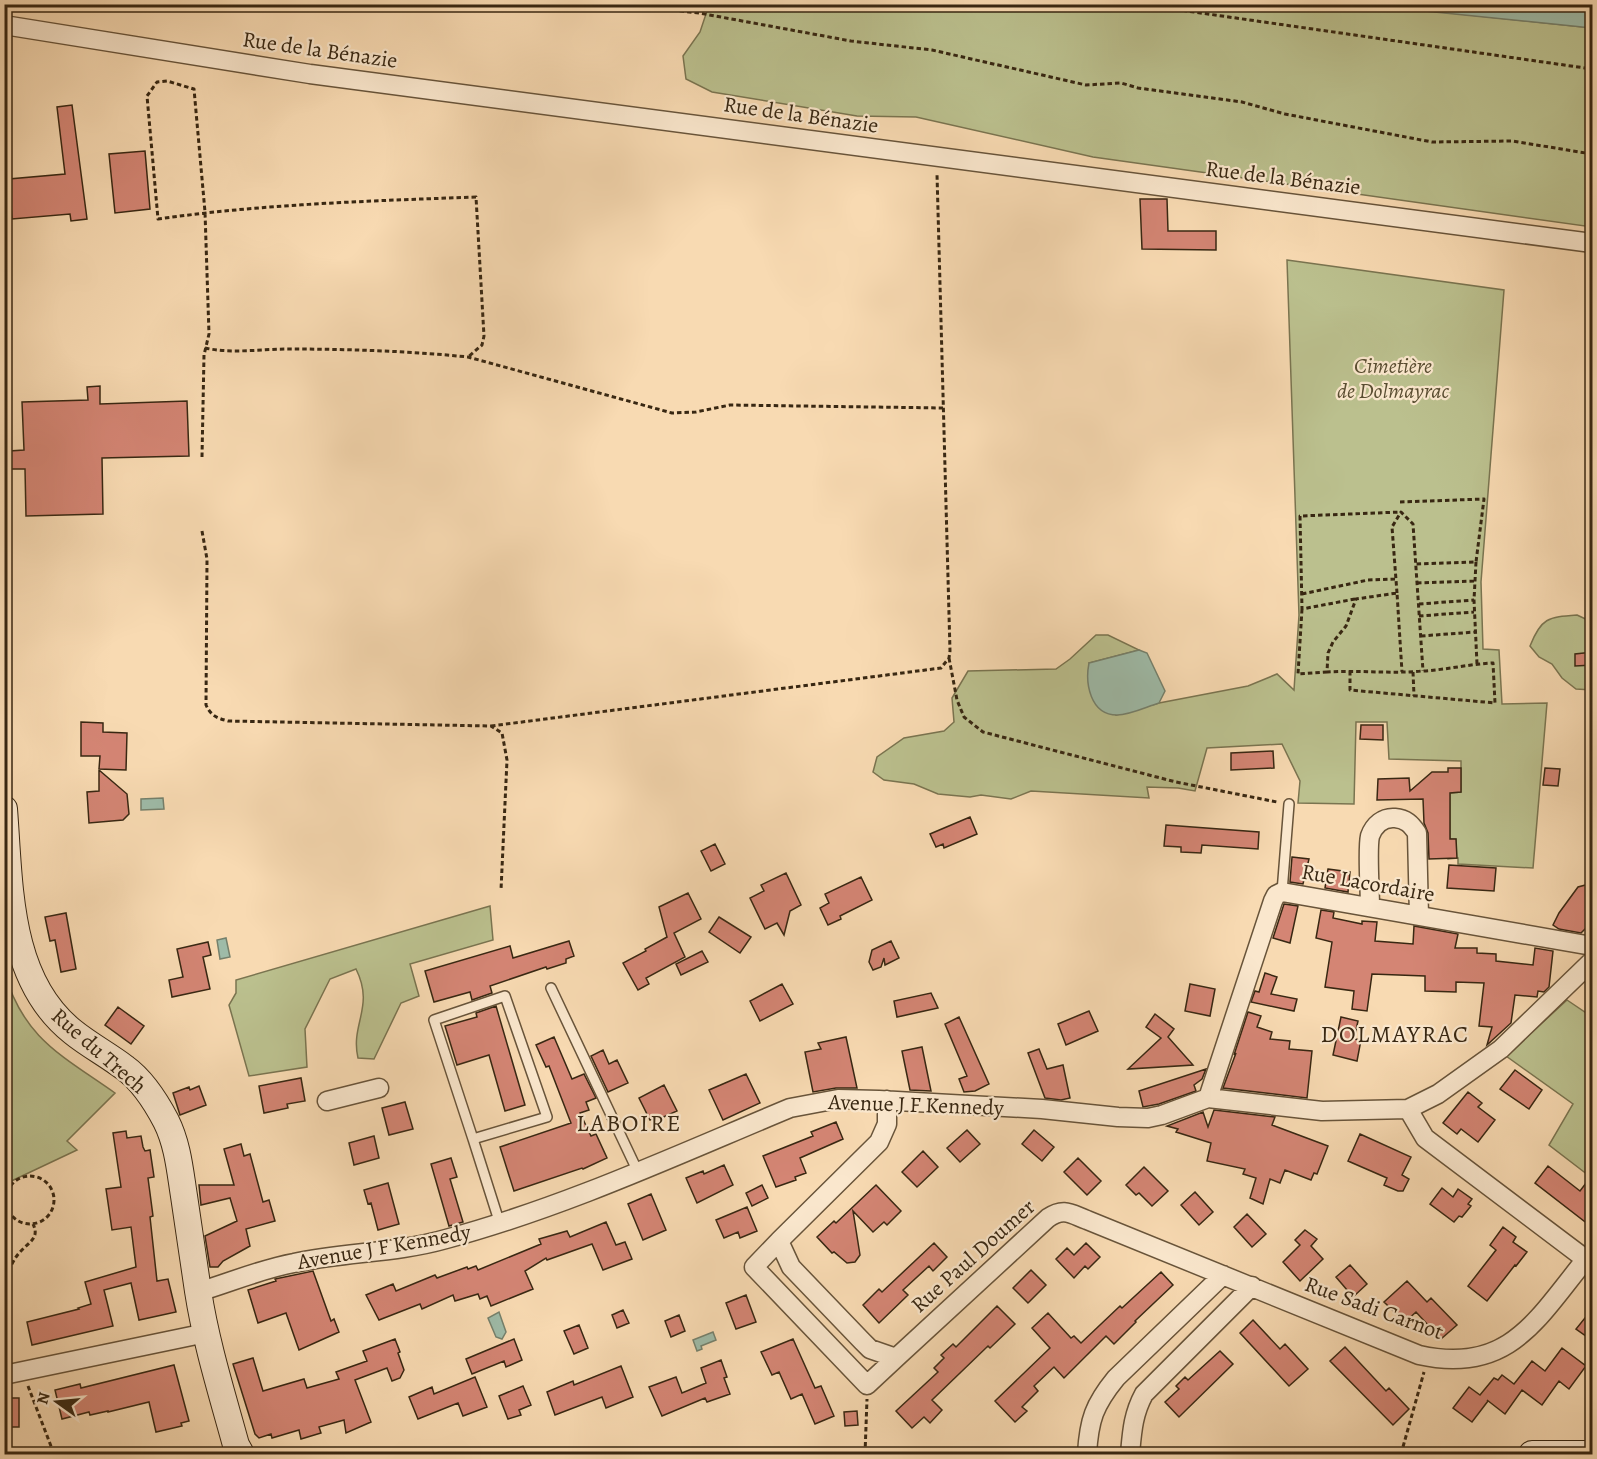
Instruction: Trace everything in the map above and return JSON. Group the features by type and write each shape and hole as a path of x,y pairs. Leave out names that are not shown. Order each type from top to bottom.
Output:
{"street":[{"name":"Rue de la Bénazie","path":"4,25 310,74 1593,243"},
{"name":"Rue du Trech","path":"4,809 7,880 26,968 43,1000 71,1031 127,1069 151,1095 167,1123 179,1163 198,1292"},
{"path":"1370,907 1370,837 1375,826 1384,819 1392,817 1405,820 1417,833 1419,916"},
{"name":"Rue Lacordaire","path":"1208,1098 1273,900 1282,892 1593,946"},
{"path":"1589,1261 1425,1138 1408,1109 1438,1094 1501,1049 1593,961"},
{"path":"327,1101 379,1088"},
{"name":"Avenue J F Kennedy","path":"198,1292 292,1263 406,1248 500,1224 638,1172 790,1108 838,1099 1042,1109 1132,1118 1162,1115 1208,1098 1322,1110 1408,1109"},
{"path":"867,1385 754,1267 879,1142 887,1124 886,1100"},
{"name":"Rue Paul Doumer","path":"867,1385 1057,1212 1076,1216 1223,1275"},
{"path":"779,1241 791,1267 862,1341 870,1349 896,1358"},
{"name":"Rue Sadi Carnot","path":"1223,1275 1419,1355 1453,1360 1486,1355 1521,1336 1589,1261"},
{"path":"1087,1455 1089,1425 1104,1393 1116,1378 1223,1275"},
{"path":"1130,1455 1133,1419 1144,1394 1251,1286"},
{"path":"198,1292 206,1333 236,1445 241,1455"},
{"path":"13,1373 206,1333"},
{"path":"1532,1455 1593,1454"}],"lane":[{"path":"1282,892 1289,804"},
{"path":"551,988 638,1172"},
{"path":"473,1139 547,1117 505,996 434,1020 500,1224"}],"path":[{"path":"620,4 699,13 851,41 932,50 1086,85 1121,83 1138,88 1242,102 1327,123 1432,142 1512,141 1593,154"},
{"path":"1138,4 1593,69"},
{"path":"202,457 205,348 209,334 206,212 194,89 167,81 157,82 147,96 158,219 206,212 305,203 476,197 484,336 482,345 468,357"},
{"path":"937,157 949,658 957,700 964,717 983,732 1176,782 1289,804"},
{"path":"205,348 218,351 290,349 468,357 672,413 696,412 730,405 943,408"},
{"path":"1400,502 1484,500 1474,581 1477,664"},
{"path":"1401,512 1392,528 1402,672"},
{"path":"1350,671 1350,690 1495,703 1492,663 1477,664 1423,671 1413,672 1350,671 1298,674 1302,609 1300,516 1401,512 1413,524 1423,671"},
{"path":"202,531 207,559 206,705 210,713 228,721 491,726 941,668 949,658"},
{"path":"1416,564 1476,562"},
{"path":"1302,594 1368,580 1396,579"},
{"path":"1417,583 1474,581"},
{"path":"1302,609 1397,593"},
{"path":"1327,672 1328,653 1332,642 1346,626 1356,599"},
{"path":"1419,604 1474,600"},
{"path":"1419,616 1474,612"},
{"path":"1421,636 1475,632"},
{"path":"1413,672 1414,696"},
{"path":"491,726 502,733 507,760 501,890"},
{"path":"4,1277 19,1253 34,1239 36,1229 33,1224 18,1221 8,1209 7,1201 7,1194 11,1186 16,1181 31,1176 45,1182 53,1195 52,1210 47,1216 33,1224"},
{"path":"1401,1455 1428,1357"},
{"path":"13,1373 54,1455"},
{"path":"865,1455 867,1385"}],"green space":[{"path":"1367,4 1592,28 1592,227 1093,157 916,117 857,116 712,92 686,79 683,56 700,32 708,8 682,5"},
{"name":"Cimetière de Dolmayrac","path":"1287,260 1504,290 1481,582 1483,649 1499,650 1502,704 1547,703 1533,868 1458,864 1458,858 1448,859 1448,846 1456,844 1456,839 1450,839 1450,793 1461,792 1461,761 1389,759 1387,722 1356,722 1354,804 1298,803 1300,781 1282,744 1207,748 1195,791 1147,787 1149,798 1031,791 1011,799 981,795 970,797 938,794 914,784 884,780 873,772 877,757 904,738 944,731 954,722 952,698 968,671 1056,669 1096,635 1108,635 1139,650 1089,663 1116,715 1159,703 1248,686 1277,674 1294,690 1299,615"},
{"path":"1577,615 1592,622 1592,690 1576,689 1562,678 1552,664 1539,657 1530,646 1542,624 1552,618"},
{"path":"490,906 493,940 410,964 419,996 401,1003 374,1059 358,1058 356,1046 363,994 356,969 330,979 305,1029 307,1067 249,1076 229,1005 236,993 236,980"},
{"path":"4,971 12,994 33,1029 61,1055 115,1093 67,1141 77,1150 5,1184"},
{"path":"1567,1000 1592,1017 1592,1169 1588,1175 1549,1145 1573,1104 1506,1056"}],"shaded area":[{"path":"1367,5 1592,5 1592,28 1375,6"},
{"path":"1139,650 1147,653 1165,691 1159,703 1122,715 1108,714 1095,704 1091,696 1088,680 1089,663"},
{"path":"163,798 164,809 141,810 141,799"},
{"path":"226,938 230,957 220,959 217,940"},
{"path":"499,1312 506,1332 502,1339 496,1337 488,1318"},
{"path":"713,1332 716,1340 701,1346 702,1349 697,1351 693,1340"}],"building":[{"path":"72,105 87,219 71,221 70,214 12,219 9,179 65,174 57,107"},
{"path":"145,151 150,209 115,213 109,154"},
{"path":"1140,199 1167,199 1168,231 1216,231 1216,250 1142,249"},
{"path":"100,386 100,404 187,401 189,456 102,458 103,514 26,516 25,469 9,469 9,451 24,450 22,402 88,400 87,387"},
{"path":"1593,652 1593,665 1575,666 1575,654"},
{"path":"81,722 103,723 103,732 127,733 126,770 99,769 100,756 81,756"},
{"path":"1361,725 1383,725 1383,740 1360,739"},
{"path":"1273,751 1274,768 1231,770 1231,753"},
{"path":"1448,768 1461,768 1461,792 1450,793 1450,839 1456,839 1457,858 1429,859 1423,799 1377,800 1378,779 1409,778 1410,791 1432,772 1448,772"},
{"path":"1545,768 1560,769 1558,786 1543,785"},
{"path":"99,770 127,794 129,814 123,820 89,823 87,792 99,791"},
{"path":"970,817 977,834 944,848 943,844 936,847 930,834"},
{"path":"1166,825 1259,832 1258,849 1202,845 1201,853 1181,852 1181,847 1164,846"},
{"path":"715,844 725,864 711,871 701,851"},
{"path":"1292,857 1309,859 1303,884 1290,882"},
{"path":"1449,865 1496,868 1494,891 1447,888"},
{"path":"1328,869 1350,872 1348,892 1325,888"},
{"path":"786,873 801,905 790,911 784,935 777,923 765,929 750,898 764,891 761,885"},
{"path":"861,877 872,900 840,916 841,919 828,925 820,908 829,903 825,894"},
{"path":"1593,883 1593,921 1581,933 1559,929 1553,925 1578,887"},
{"path":"688,893 701,919 674,933 685,957 646,978 649,984 638,990 623,963 667,937 659,907"},
{"path":"1284,904 1298,906 1290,943 1273,938"},
{"path":"1321,910 1334,912 1333,918 1362,924 1362,921 1377,922 1375,941 1413,944 1414,926 1458,934 1455,948 1477,948 1477,953 1496,954 1496,961 1533,965 1535,948 1553,951 1549,987 1544,992 1538,991 1537,997 1515,995 1511,1023 1487,1045 1492,1027 1479,1026 1484,983 1456,982 1456,992 1425,991 1425,976 1372,974 1367,1011 1352,1009 1354,991 1325,987 1332,942 1316,938"},
{"path":"66,913 76,969 61,972 55,940 50,941 45,917"},
{"path":"719,917 751,937 740,953 709,932"},
{"path":"569,941 574,956 566,959 566,963 547,969 546,967 490,986 492,993 472,1000 470,992 434,1002 425,971 510,946 513,958"},
{"path":"891,941 899,958 885,965 884,958 881,967 873,970 869,962 872,950"},
{"path":"208,942 211,955 203,957 210,989 172,997 169,980 183,977 177,949"},
{"path":"702,951 708,962 681,975 676,964"},
{"path":"1265,973 1277,977 1271,994 1297,999 1294,1011 1251,1002 1255,991 1259,992"},
{"path":"782,984 793,1004 760,1021 750,1001"},
{"path":"1190,984 1215,989 1210,1016 1185,1011"},
{"path":"931,993 938,1008 897,1017 894,1001"},
{"path":"496,1006 525,1105 505,1111 489,1055 457,1065 445,1026 477,1017 476,1013"},
{"path":"118,1007 144,1026 131,1044 105,1025"},
{"path":"1089,1011 1098,1031 1066,1045 1058,1024"},
{"path":"1248,1012 1261,1016 1257,1027 1272,1032 1270,1039 1290,1041 1289,1049 1312,1051 1307,1098 1223,1088"},
{"path":"1155,1014 1174,1029 1168,1037 1193,1065 1128,1069 1161,1038 1146,1027"},
{"path":"959,1017 989,1084 975,1091 964,1092 959,1079 967,1076 945,1024"},
{"path":"1341,1017 1358,1021 1354,1039 1361,1040 1357,1061 1333,1055"},
{"path":"554,1037 572,1079 584,1074 596,1098 586,1102 589,1110 580,1113 591,1136 596,1134 607,1158 583,1169 514,1191 500,1147 571,1123 549,1066 546,1067 536,1045"},
{"path":"846,1037 857,1088 836,1088 813,1092 805,1052 821,1049 818,1043"},
{"path":"922,1047 931,1091 910,1090 902,1051"},
{"path":"1039,1049 1047,1069 1063,1065 1070,1098 1061,1100 1045,1098 1028,1053"},
{"path":"603,1050 609,1064 617,1060 628,1083 608,1092 591,1056"},
{"path":"1206,1069 1202,1079 1194,1085 1196,1091 1143,1107 1139,1091"},
{"path":"1515,1070 1542,1090 1529,1109 1500,1089"},
{"path":"746,1074 760,1103 723,1120 709,1090"},
{"path":"301,1078 305,1101 287,1104 288,1108 264,1113 259,1086"},
{"path":"664,1085 677,1111 659,1119 657,1117 650,1120 639,1098"},
{"path":"199,1086 206,1105 180,1115 173,1093"},
{"path":"1468,1092 1482,1103 1478,1107 1495,1120 1478,1142 1461,1129 1457,1134 1443,1123"},
{"path":"405,1102 413,1129 389,1135 382,1108"},
{"path":"1214,1110 1275,1117 1272,1125 1328,1146 1317,1174 1314,1173 1311,1180 1285,1170 1280,1183 1270,1179 1263,1204 1250,1198 1256,1178 1243,1174 1245,1169 1207,1161 1211,1143 1176,1132 1178,1129 1167,1126 1203,1112 1208,1127"},
{"path":"836,1122 843,1139 800,1158 806,1173 795,1177 796,1180 776,1187 763,1156 813,1136 811,1132"},
{"path":"967,1130 980,1144 960,1162 947,1148"},
{"path":"1034,1130 1054,1147 1042,1161 1022,1144"},
{"path":"126,1131 127,1138 141,1136 145,1151 150,1150 154,1177 148,1178 153,1216 150,1217 157,1281 168,1279 176,1312 139,1320 131,1283 104,1290 113,1326 32,1345 27,1322 91,1304 85,1282 136,1267 131,1227 112,1230 106,1189 121,1187 113,1133"},
{"path":"1360,1134 1411,1157 1402,1175 1409,1179 1403,1191 1384,1185 1387,1178 1348,1161"},
{"path":"374,1136 379,1158 354,1165 349,1143"},
{"path":"241,1144 244,1156 250,1154 263,1202 269,1200 275,1221 246,1229 250,1246 223,1261 218,1267 210,1267 205,1236 237,1221 230,1198 201,1205 199,1185 234,1185 224,1149"},
{"path":"923,1151 938,1167 917,1187 902,1172"},
{"path":"451,1158 457,1177 450,1179 463,1222 449,1226 431,1164"},
{"path":"1078,1158 1101,1181 1087,1195 1064,1172"},
{"path":"724,1165 733,1185 697,1203 686,1178 703,1171 704,1174"},
{"path":"1548,1166 1580,1191 1593,1174 1593,1228 1535,1183"},
{"path":"1144,1167 1168,1191 1152,1206 1139,1193 1136,1195 1126,1185"},
{"path":"388,1183 399,1224 378,1230 371,1203 368,1204 364,1190"},
{"path":"762,1185 768,1198 752,1206 746,1193"},
{"path":"876,1185 901,1211 887,1225 884,1222 873,1232 853,1211 860,1255 855,1262 847,1263 834,1252 832,1253 817,1237 834,1221 836,1223"},
{"path":"1442,1188 1453,1197 1458,1189 1472,1199 1468,1204 1471,1206 1462,1217 1459,1216 1454,1222 1430,1204"},
{"path":"1195,1192 1213,1212 1199,1225 1181,1205"},
{"path":"651,1194 666,1230 643,1240 628,1204"},
{"path":"747,1207 757,1231 740,1238 738,1232 724,1238 716,1220"},
{"path":"1247,1214 1266,1234 1252,1247 1234,1227"},
{"path":"606,1222 616,1245 625,1242 632,1259 603,1270 592,1244 547,1260 546,1258 525,1271 533,1289 491,1306 487,1296 480,1299 478,1294 455,1301 453,1295 422,1309 420,1304 379,1320 366,1295 393,1284 396,1291 435,1275 437,1278 467,1267 468,1269 476,1266 478,1270 541,1244 539,1239 567,1231 570,1237"},
{"path":"1503,1227 1516,1237 1513,1242 1527,1252 1487,1301 1468,1286 1496,1250 1490,1245"},
{"path":"1305,1230 1317,1239 1311,1246 1323,1259 1300,1281 1283,1262 1300,1245 1295,1240"},
{"path":"934,1243 947,1257 933,1271 929,1266 903,1290 908,1295 879,1323 863,1305 879,1289 882,1292"},
{"path":"1086,1243 1100,1257 1088,1269 1085,1266 1074,1278 1056,1259 1067,1248 1074,1255"},
{"path":"1350,1265 1367,1284 1353,1297 1336,1277"},
{"path":"1031,1270 1046,1285 1028,1303 1013,1288"},
{"path":"313,1271 331,1321 334,1319 339,1332 299,1350 286,1313 258,1323 248,1290 276,1281 275,1279"},
{"path":"1161,1272 1173,1285 1114,1344 1106,1336 1064,1378 1054,1367 1034,1386 1038,1391 1022,1407 1027,1411 1015,1422 995,1401 1050,1348 1032,1328 1048,1313 1071,1338 1074,1336 1081,1343"},
{"path":"1407,1281 1427,1302 1431,1298 1457,1325 1441,1339 1416,1312 1405,1322 1384,1302"},
{"path":"746,1295 756,1322 736,1329 726,1303"},
{"path":"997,1306 1015,1324 990,1348 988,1346 932,1400 942,1410 930,1423 924,1417 912,1428 896,1411 938,1372 934,1368 944,1358 941,1355 953,1344 956,1347"},
{"path":"1593,1308 1593,1341 1576,1329"},
{"path":"623,1310 629,1323 617,1328 612,1315"},
{"path":"679,1315 685,1331 671,1337 665,1321"},
{"path":"1253,1320 1280,1349 1285,1344 1308,1369 1289,1386 1240,1333"},
{"path":"579,1325 588,1348 574,1354 564,1331"},
{"path":"395,1339 404,1370 400,1378 392,1381 387,1368 355,1380 371,1422 346,1433 344,1420 319,1427 321,1433 301,1439 299,1430 272,1438 271,1434 259,1438 255,1434 233,1364 253,1358 263,1391 304,1379 307,1388 339,1379 336,1372 367,1361 363,1351"},
{"path":"514,1339 522,1360 506,1367 504,1361 472,1374 466,1359"},
{"path":"793,1339 815,1388 821,1386 834,1416 815,1424 802,1394 791,1399 779,1372 772,1375 761,1352"},
{"path":"1345,1347 1386,1391 1389,1388 1409,1409 1393,1425 1330,1361"},
{"path":"1562,1348 1586,1366 1569,1389 1559,1381 1542,1405 1522,1390 1505,1414 1487,1400 1472,1422 1453,1408 1469,1387 1480,1395 1494,1378 1498,1380 1502,1375 1514,1384 1532,1361 1545,1371"},
{"path":"1220,1351 1233,1364 1179,1417 1165,1402 1179,1389 1176,1386 1185,1377 1188,1380"},
{"path":"721,1360 730,1394 707,1402 705,1398 662,1416 649,1387 676,1377 682,1393 706,1383 701,1368"},
{"path":"174,1365 189,1421 181,1423 182,1426 156,1432 149,1402 108,1412 90,1415 89,1412 62,1419 55,1390 80,1384 81,1388"},
{"path":"621,1366 633,1397 606,1408 602,1397 555,1415 547,1392 573,1381 574,1385"},
{"path":"475,1377 487,1407 463,1416 458,1403 418,1419 409,1397 432,1387 434,1394"},
{"path":"523,1386 531,1405 519,1410 521,1415 508,1419 499,1396"},
{"path":"4,1398 19,1398 19,1427 4,1427"},
{"path":"857,1411 858,1425 845,1426 844,1412"}],"district":[{"name":"DOLMAYRAC","path":"1395,1034"},
{"name":"LABOIRE","path":"629,1123"}]}
